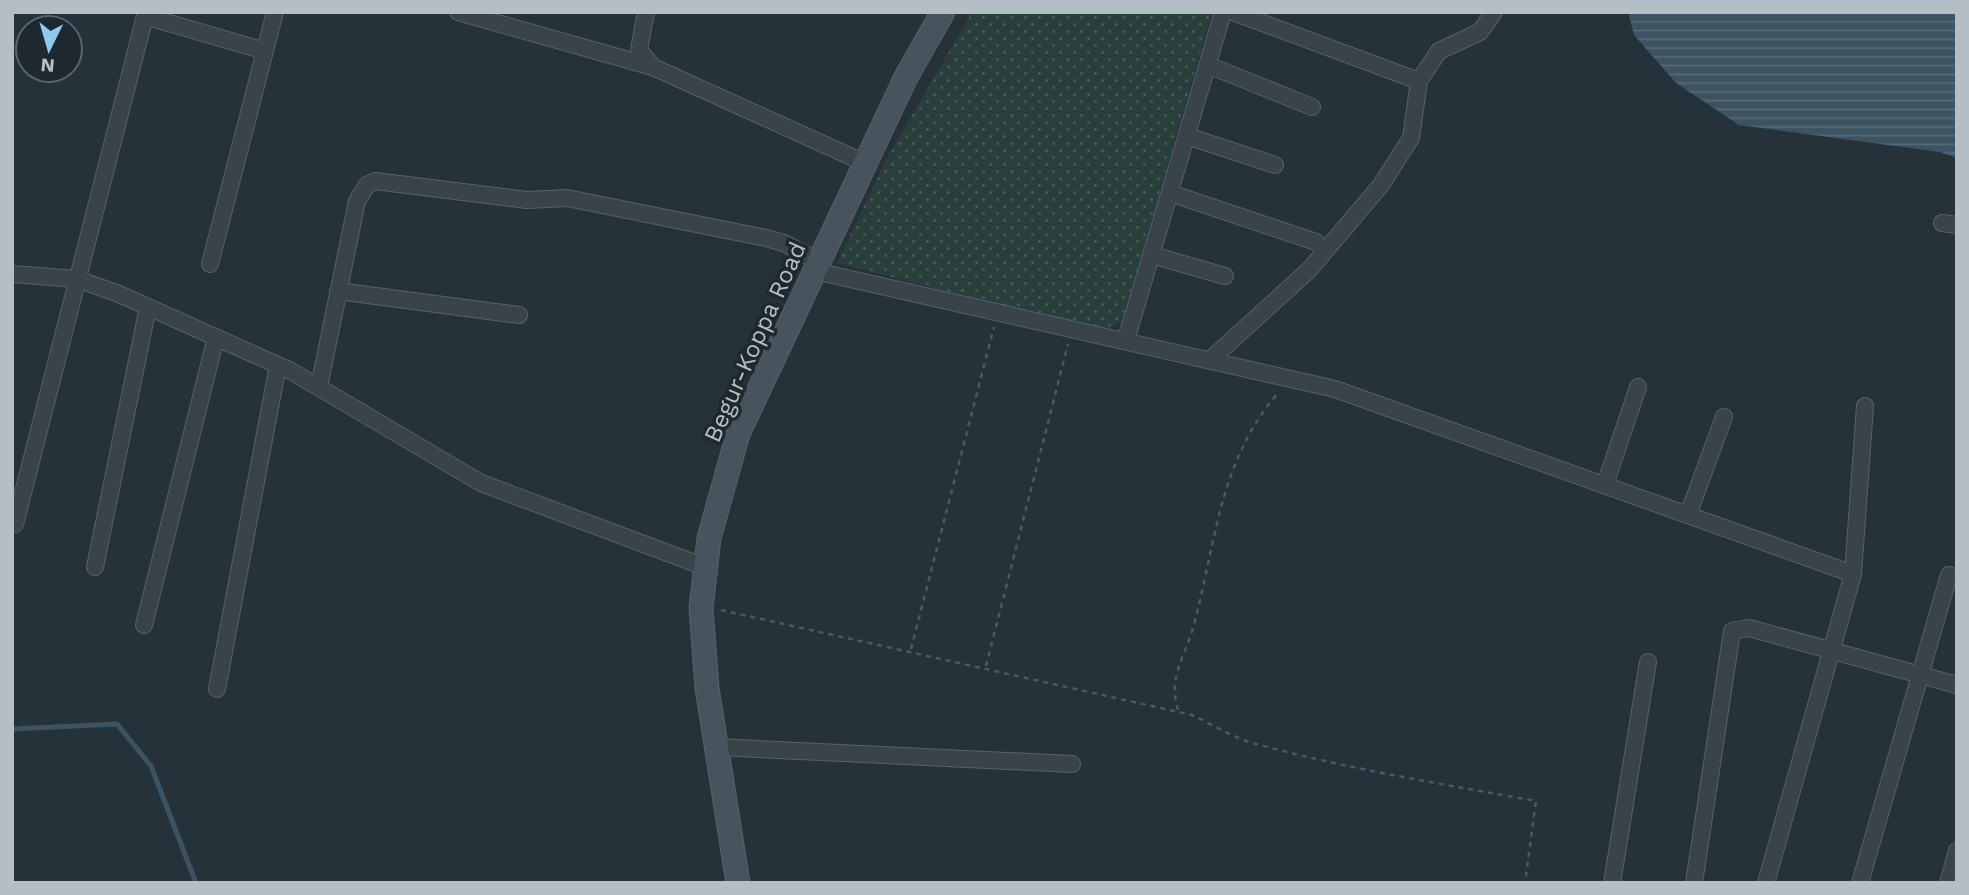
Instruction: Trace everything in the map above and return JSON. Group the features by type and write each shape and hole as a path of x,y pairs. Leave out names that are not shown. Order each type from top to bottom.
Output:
{"main road":[{"name":"Begur-Koppa Road","path":"738,883 707,688 701,608 709,538 738,434 906,77 943,12"}],"street":[{"path":"210,264 275,12"},
{"path":"458,12 653,67 865,163"},
{"path":"646,12 639,50 653,67"},
{"path":"1124,340 1152,255 1223,12"},
{"path":"1233,12 1419,81"},
{"path":"1210,360 1310,269 1381,185 1410,138 1419,81 1439,51 1480,32 1494,12"},
{"path":"15,524 145,14 265,51"},
{"path":"1208,65 1312,107"},
{"path":"1187,136 1275,165"},
{"path":"319,387 357,201 367,185 374,181 527,200 567,198 766,238 784,243 817,267 998,313 1335,389 1853,574"},
{"path":"1170,193 1316,242"},
{"path":"1152,255 1225,276"},
{"path":"12,274 77,279 148,307 278,365 481,483 705,567"},
{"path":"338,291 519,315"},
{"path":"95,567 148,307"},
{"path":"144,625 216,337"},
{"path":"217,688 278,365"},
{"path":"1605,485 1638,387"},
{"path":"1766,883 1853,574 1866,406"},
{"path":"1688,515 1724,417"},
{"path":"1860,883 1949,575"},
{"path":"1694,883 1732,631 1749,628 1957,685"},
{"path":"1612,883 1648,662"},
{"path":"717,747 1072,764"},
{"path":"1948,883 1957,851"}],"path":[{"path":"911,650 998,313"},
{"path":"986,667 1071,330"},
{"path":"1178,712 1173,694 1176,667 1192,630 1214,523 1230,475 1248,433 1292,378"},
{"path":"701,608 731,610 1178,712 1256,744 1297,755 1398,778 1536,801 1525,883"}],"green space":[{"path":"972,12 1212,12 1122,322 1101,331 837,263 887,158"}],"water":[{"path":"1628,12 1957,12 1957,158 1940,152 1739,125 1676,83 1634,35"}],"waterway":[{"path":"12,729 117,724 151,766 196,883"}]}
